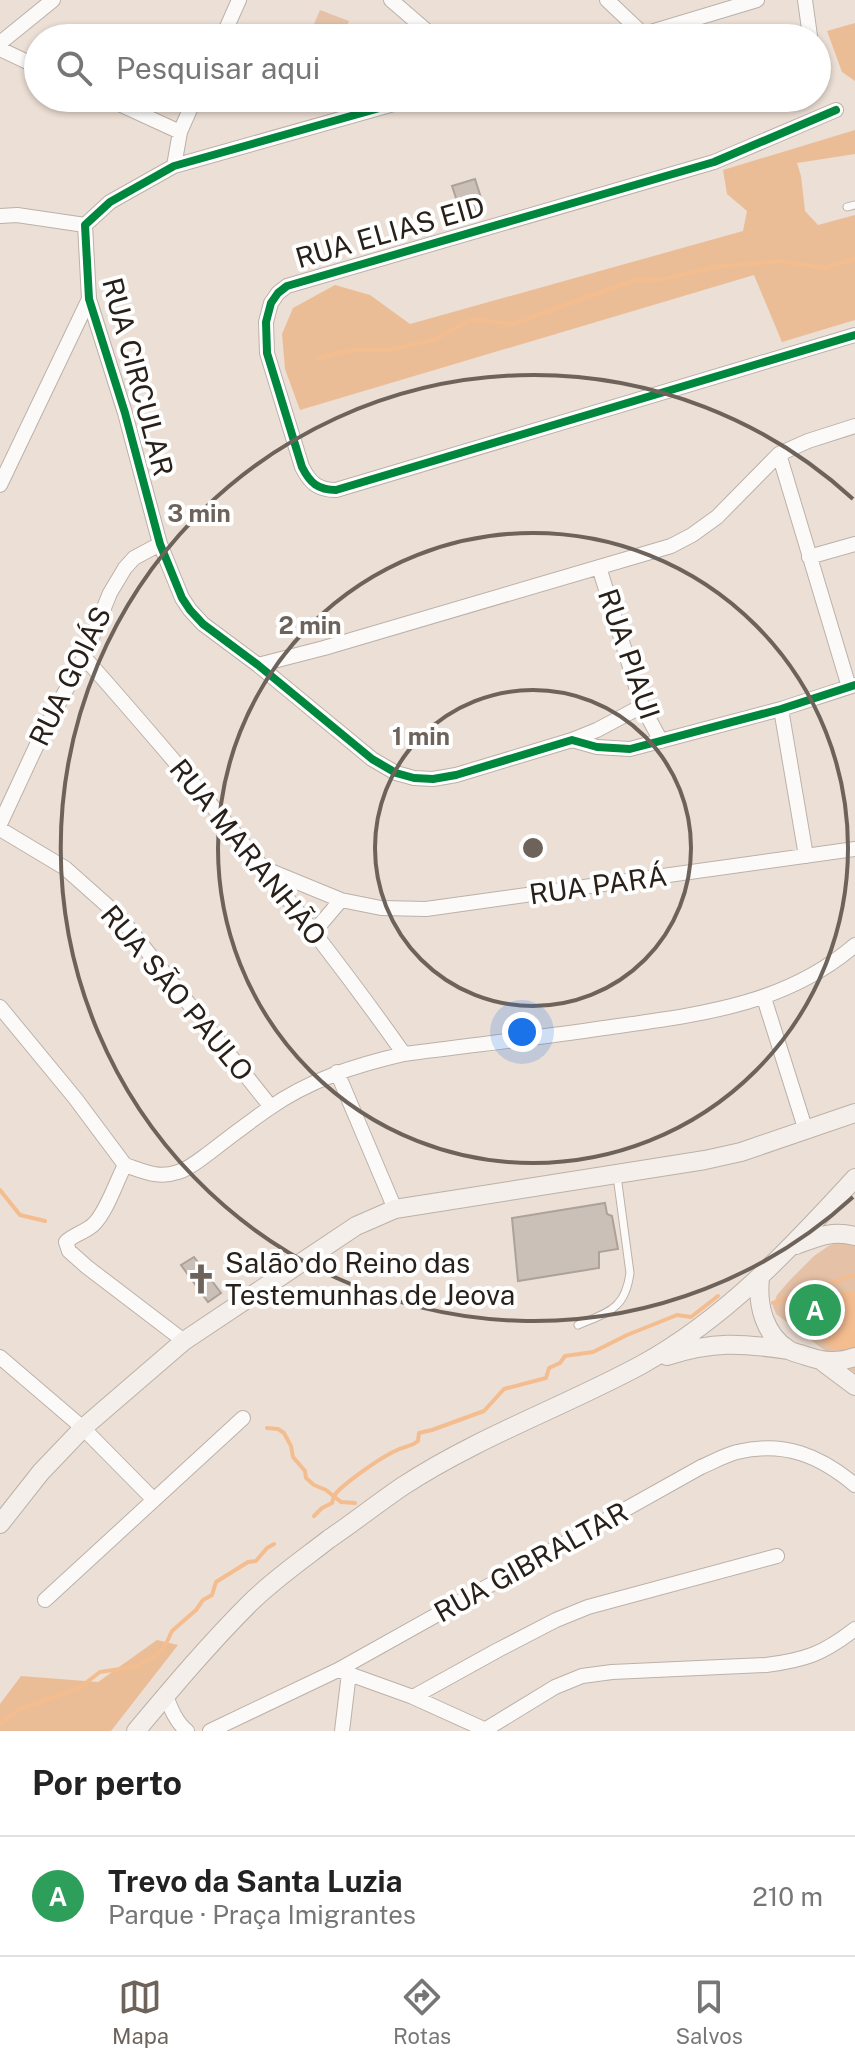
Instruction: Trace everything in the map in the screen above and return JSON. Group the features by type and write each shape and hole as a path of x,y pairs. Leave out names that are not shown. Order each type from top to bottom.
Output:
{"main road":[{"path":"0,1524 41,1472 83,1428 184,1341 356,1226 395,1209 741,1152 855,1113"},
{"path":"136,1731 251,1602 288,1570 402,1487 448,1458 641,1364 710,1320 793,1246 855,1178"},
{"path":"793,1246 824,1235 841,1233 855,1236"},
{"path":"760,1278 761,1309 767,1324 789,1350"},
{"path":"641,1364 707,1345 728,1343 789,1350 823,1362 855,1386"},
{"path":"823,1362 855,1357"}],"street":[{"path":"0,43 53,0"},
{"path":"228,24 239,0"},
{"path":"391,0 419,24"},
{"path":"607,0 628,24"},
{"path":"678,24 757,0"},
{"path":"805,0 808,24"},
{"path":"0,49 24,60"},
{"name":"RUA ELIAS EID","path":"836,110 714,162 287,286 271,303 266,322 267,353 302,467 317,487 336,490 855,335"},
{"path":"136,112 180,132"},
{"path":"174,166 180,132 189,112"},
{"path":"0,216 17,215 85,225 110,202 174,166 365,112"},
{"name":"RUA CIRCULAR","path":"85,225 89,299 125,413 160,544 174,581 190,610 203,624 372,759 396,773 414,778 456,775 572,740 642,706"},
{"path":"0,485 89,299"},
{"path":"258,665 671,546 717,517 779,454 855,426"},
{"path":"572,740 630,749 781,709 852,686 779,454"},
{"name":"RUA GOIÁS","path":"0,827 41,736 84,657 110,593 134,558 160,544"},
{"path":"809,557 855,544"},
{"name":"RUA PIAUI","path":"599,567 642,706 661,741"},
{"name":"RUA MARANHÃO","path":"84,657 167,751 263,868 404,1054"},
{"path":"781,709 806,856"},
{"name":"RUA SÃO PAULO","path":"0,827 65,868 119,916 271,1107"},
{"name":"RUA PARÁ","path":"263,868 341,900 381,908 426,909 855,849"},
{"path":"313,933 341,900"},
{"path":"0,1007 125,1165 153,1175 175,1174 271,1107 337,1072 404,1054 680,1017 764,998 808,979 855,945"},
{"path":"764,998 806,1131"},
{"path":"337,1072 395,1209"},
{"path":"125,1165 97,1220 70,1238 66,1245 87,1267 184,1341"},
{"path":"0,1357 83,1428 154,1500"},
{"path":"45,1600 243,1418"},
{"name":"RUA GIBRALTAR","path":"210,1731 344,1671 701,1467 735,1452 768,1448 795,1451 822,1460 855,1485"},
{"path":"413,1697 556,1620 588,1607 777,1556"},
{"path":"342,1731 344,1671 413,1697 485,1730 555,1687 582,1676 790,1662 832,1647 855,1629"},
{"path":"166,1696 174,1715 187,1731"}],"lane":[{"path":"578,1325 612,1310 624,1298 628,1285 630,1273 616,1174"}],"shaded area":[{"path":"320,10 349,21 348,24 314,24"},
{"path":"855,23 855,81 842,72 831,42 831,30"},
{"path":"855,130 855,154 797,163 805,211 818,225 855,215 855,320 782,342 754,275 300,410 285,369 282,334 293,308 335,285 370,295 410,324 743,231 747,211 727,194 723,170"},
{"path":"844,1241 855,1243 855,1373 776,1314 773,1306 777,1295 814,1256 830,1245"},
{"path":"840,1291 855,1292 855,1350 830,1346 822,1339 818,1329 820,1308 828,1298"},
{"path":"157,1640 178,1645 111,1731 0,1731 0,1704 21,1676 98,1682"}],"building":[{"path":"475,179 483,204 479,205 481,209 461,213 452,186"},
{"path":"605,1203 607,1214 612,1216 618,1249 599,1252 599,1268 518,1281 512,1218"},
{"name":"Salão do Reino das Testemunhas de Jeova","path":"194,1257 221,1293 208,1302 181,1265"}],"waterway":[{"path":"318,358 353,350 388,350 433,340 473,319 512,324 635,280 664,279 716,267 779,261 823,268 855,259"},
{"path":"0,1190 20,1215 45,1221"},
{"path":"773,1303 855,1275"},
{"path":"314,1516 332,1503 337,1492 365,1470 398,1449 418,1441 419,1433 484,1411 504,1389 546,1378 549,1368 560,1363 565,1356 593,1352 677,1315 691,1317 718,1296"},
{"path":"267,1428 284,1433 293,1457 314,1485 341,1502 355,1503"},
{"path":"0,1724 20,1709 79,1688 100,1672 135,1667 158,1654 172,1631 212,1595 216,1582 248,1562 256,1561 274,1544"}],"cycle path":[{"path":"836,110 714,162 287,286 271,303 266,322 267,353 302,467 315,484 336,490 855,335"},
{"path":"365,112 174,166 110,202 85,225 89,299 125,413 160,544 190,610 203,624 372,759 396,773 414,778 456,775 572,740 597,747 630,749 781,709 855,685"}],"place":[{"name":"Salão do Reino das Testemunhas de Jeova","path":"201,1279"},
{"name":"Trevo da Santa Luzia","path":"815,1310"}]}
